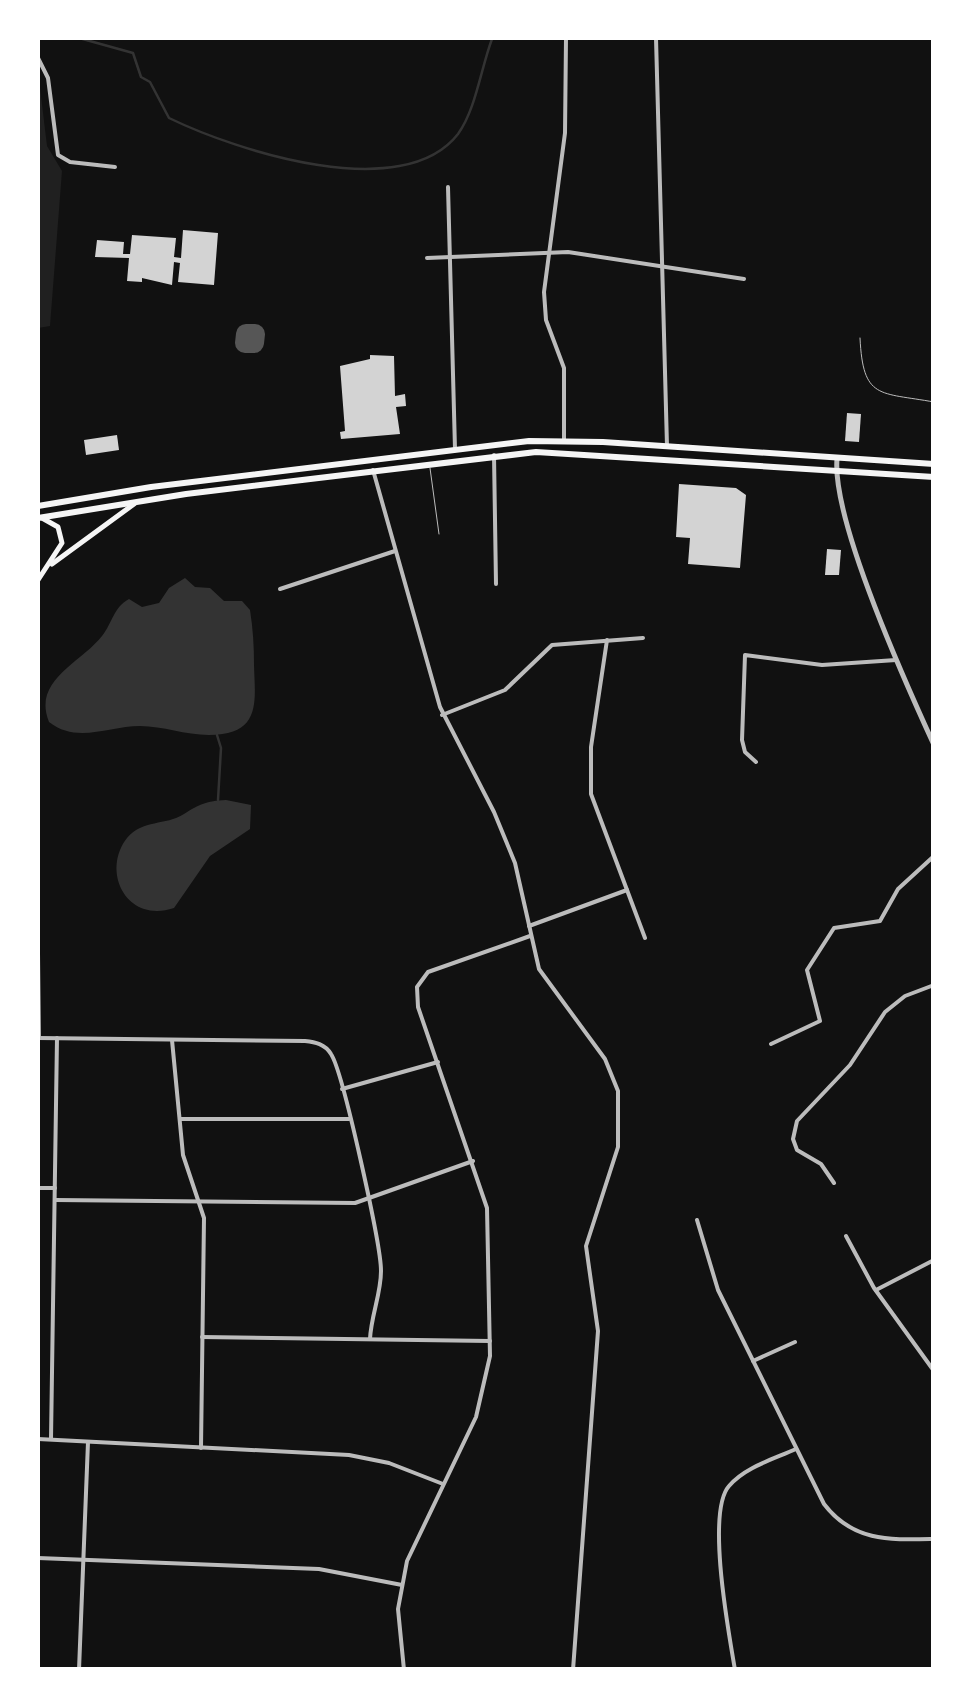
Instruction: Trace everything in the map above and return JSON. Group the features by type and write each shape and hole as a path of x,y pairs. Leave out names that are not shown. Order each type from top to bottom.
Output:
{"highway":[{"path":"38,506 151,487 455,449 564,440 934,461"},
{"path":"38,518 144,500 430,463 578,452 934,477"}],"main road":[{"path":"52,564 144,500"},
{"path":"38,518 61,532 61,548 38,580"}],"street":[{"path":"564,440 564,368 544,306 566,133 566,38"},
{"path":"656,38 667,446"},
{"path":"38,58 48,78 58,154 70,162 115,167"},
{"path":"448,187 455,449"},
{"path":"427,258 549,251 662,264 720,279 744,280"},
{"path":"494,456 496,584"},
{"path":"838,458 836,471 896,660 934,745"},
{"path":"373,470 442,715 502,831 521,882 530,936 544,978 610,1067 618,1098 618,1147 586,1246 598,1331 573,1670"},
{"path":"280,589 394,551"},
{"path":"442,715 505,690 552,645 643,638"},
{"path":"607,640 590,782 645,938"},
{"path":"756,762 745,752 742,740 745,654 822,665 896,660"},
{"path":"771,1044 820,1021 807,970 830,932 844,924 880,921 898,889 934,856"},
{"path":"529,926 628,890"},
{"path":"404,1670 398,1635 402,1585 416,1540 480,1406 490,1341 490,1232 473,1161 416,1000 423,976 530,936"},
{"path":"38,953 38,1038 319,1044 333,1056 368,1201 380,1272 370,1339"},
{"path":"834,1184 821,1164 797,1150 793,1140 797,1122 850,1065 885,1012 905,996 934,985"},
{"path":"51,1440 57,1038"},
{"path":"172,1040 185,1162 202,1202 201,1448"},
{"path":"342,1088 438,1062"},
{"path":"180,1119 348,1119"},
{"path":"54,1200 368,1201 473,1161"},
{"path":"38,1188 55,1188"},
{"path":"697,1220 714,1280 824,1504 850,1528 891,1541 934,1539"},
{"path":"846,1236 876,1291 934,1371"},
{"path":"876,1291 934,1260"},
{"path":"202,1337 490,1341"},
{"path":"753,1361 795,1342"},
{"path":"38,1439 360,1456 443,1484"},
{"path":"79,1670 88,1442"},
{"path":"735,1670 719,1524 720,1500 742,1475 796,1449"},
{"path":"38,1558 332,1570 402,1585"}],"lane":[{"path":"860,338 862,373 878,392 934,402"},
{"path":"430,463 439,534"}],"shaded area":[{"path":"38,71 47,146 62,171 50,326 38,328"},
{"path":"185,578 195,587 210,588 224,601 242,601 250,610 255,691 247,722 239,729 209,735 140,726 82,733 49,722 47,695 53,683 102,636 120,607 129,599 142,607 159,603 169,588"},
{"path":"213,801 251,805 250,829 210,856 174,908 157,911 131,902 118,879 117,865 127,838 140,828 177,818"}],"building":[{"path":"183,230 218,233 214,285 178,282 180,263 174,262 172,285 142,278 142,282 127,281 129,258 95,257 97,240 124,242 123,254 130,254 132,235 176,238 174,257 181,258"},
{"path":"370,355 394,356 395,396 405,394 406,406 396,407 400,434 341,439 340,432 345,431 340,366 370,359"},
{"path":"847,413 861,414 859,442 845,441"},
{"path":"117,435 119,450 86,455 84,440"},
{"path":"679,484 736,488 746,495 740,568 688,564 690,538 676,537"},
{"path":"827,549 841,550 839,575 825,575"}],"waterway":[{"path":"79,38 133,53 141,77 150,82 169,118 276,156 360,169 399,166 433,155 458,134 474,101 492,39"},
{"path":"217,735 221,748 218,800"}],"taxiway":[{"path":"246,334 255,334 254,343 245,343 246,334"}]}
